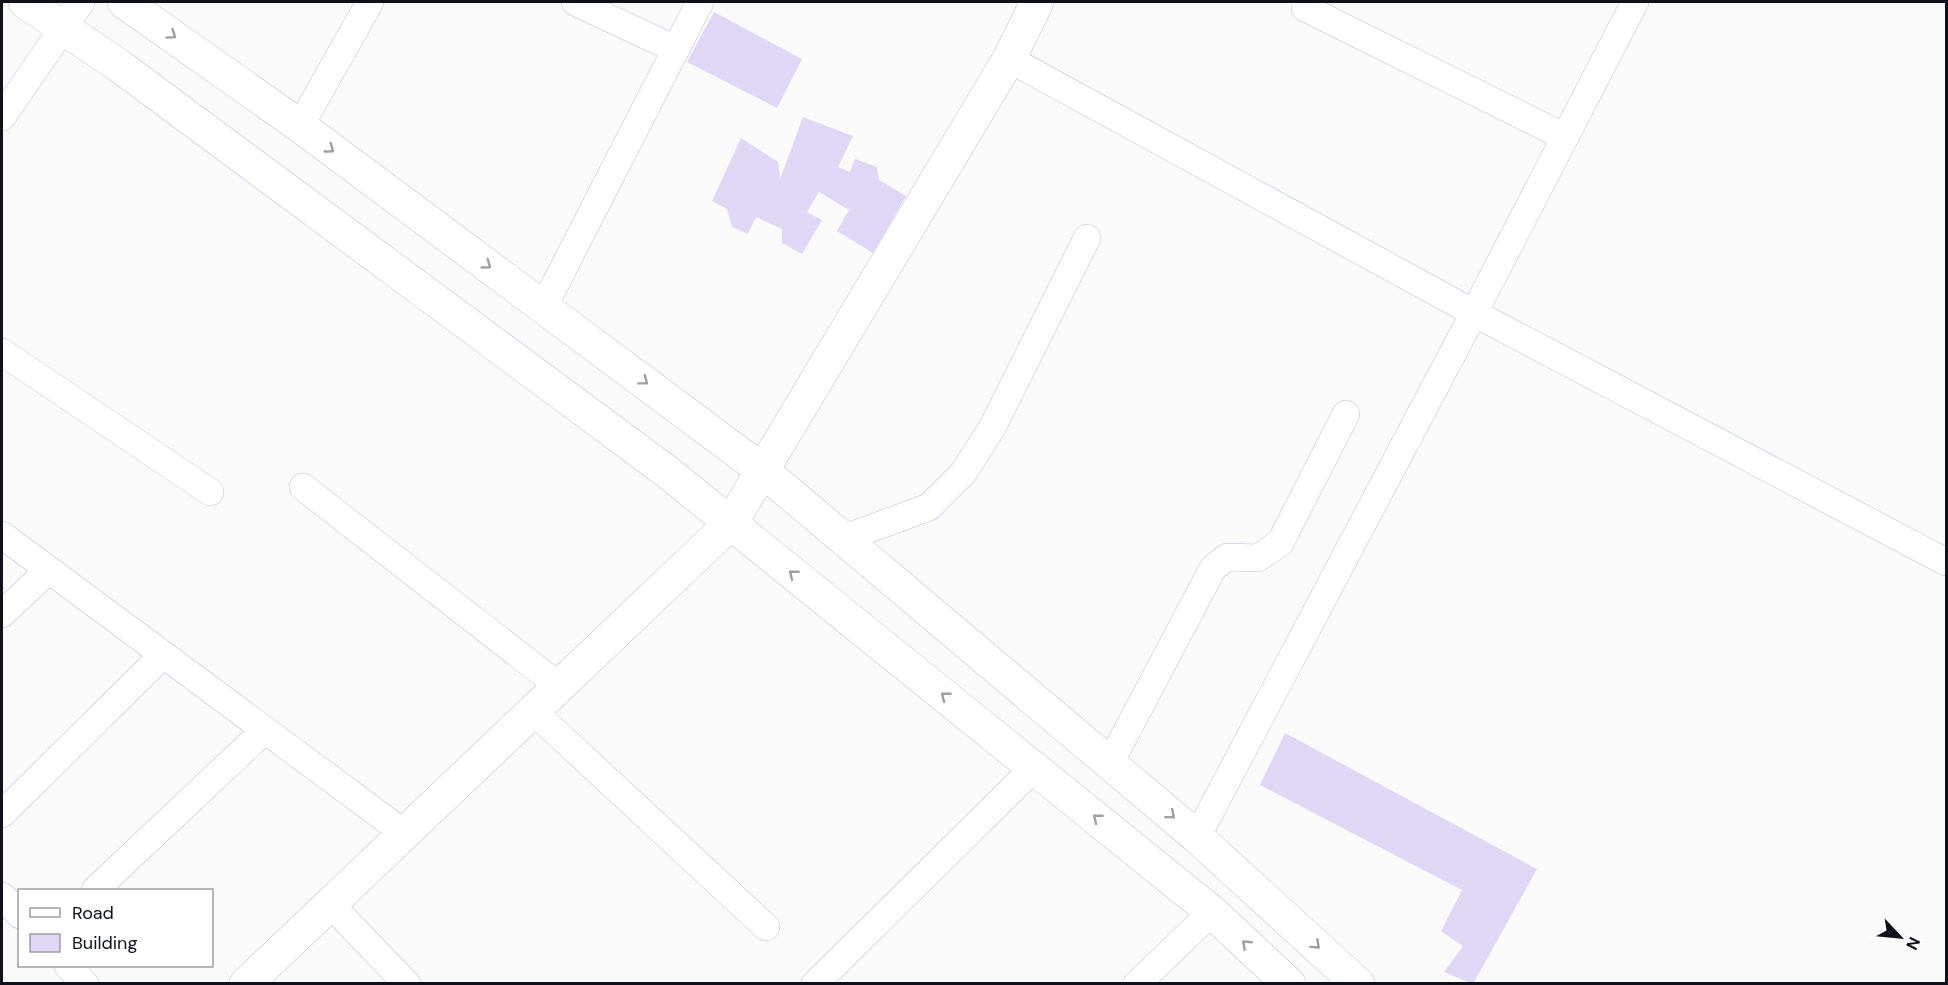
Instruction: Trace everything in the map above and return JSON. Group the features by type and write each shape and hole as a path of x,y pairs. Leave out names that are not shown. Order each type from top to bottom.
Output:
{"main road":[{"path":"25,2 73,15 118,65 666,471 1212,912 1289,984"},
{"path":"124,2 300,126 762,470 1197,837 1358,984"},
{"path":"246,984 731,523 1009,59 1037,2"}],"street":[{"path":"300,126 370,2"},
{"path":"575,2 675,49"},
{"path":"544,306 700,2"},
{"path":"1305,2 1305,8 1565,137"},
{"path":"1197,837 1474,313 1635,2"},
{"path":"2,117 73,15"},
{"path":"1009,59 1474,313 1947,562"},
{"path":"845,538 929,507 964,472 993,426 1087,238"},
{"path":"2,352 210,492"},
{"path":"1110,763 1213,568 1227,557 1258,558 1281,543 1346,414"},
{"path":"303,487 559,686"},
{"path":"2,535 404,833"},
{"path":"2,614 49,570"},
{"path":"2,814 164,655"},
{"path":"533,711 766,927"},
{"path":"97,889 265,730"},
{"path":"815,984 1034,768"},
{"path":"2,896 18,913"},
{"path":"330,904 407,984"},
{"path":"1137,984 1212,912"},
{"path":"69,967 85,984"}],"building":[{"path":"714,12 802,59 777,108 687,62"},
{"path":"803,117 853,136 838,167 850,172 855,159 877,167 879,180 906,196 873,253 837,231 849,210 819,192 807,212 822,220 802,254 782,243 782,229 756,217 748,234 732,227 727,209 712,201 741,138 778,162 780,179"},
{"path":"1285,733 1537,869 1473,984 1444,972 1463,946 1441,931 1462,890 1260,785"}]}
